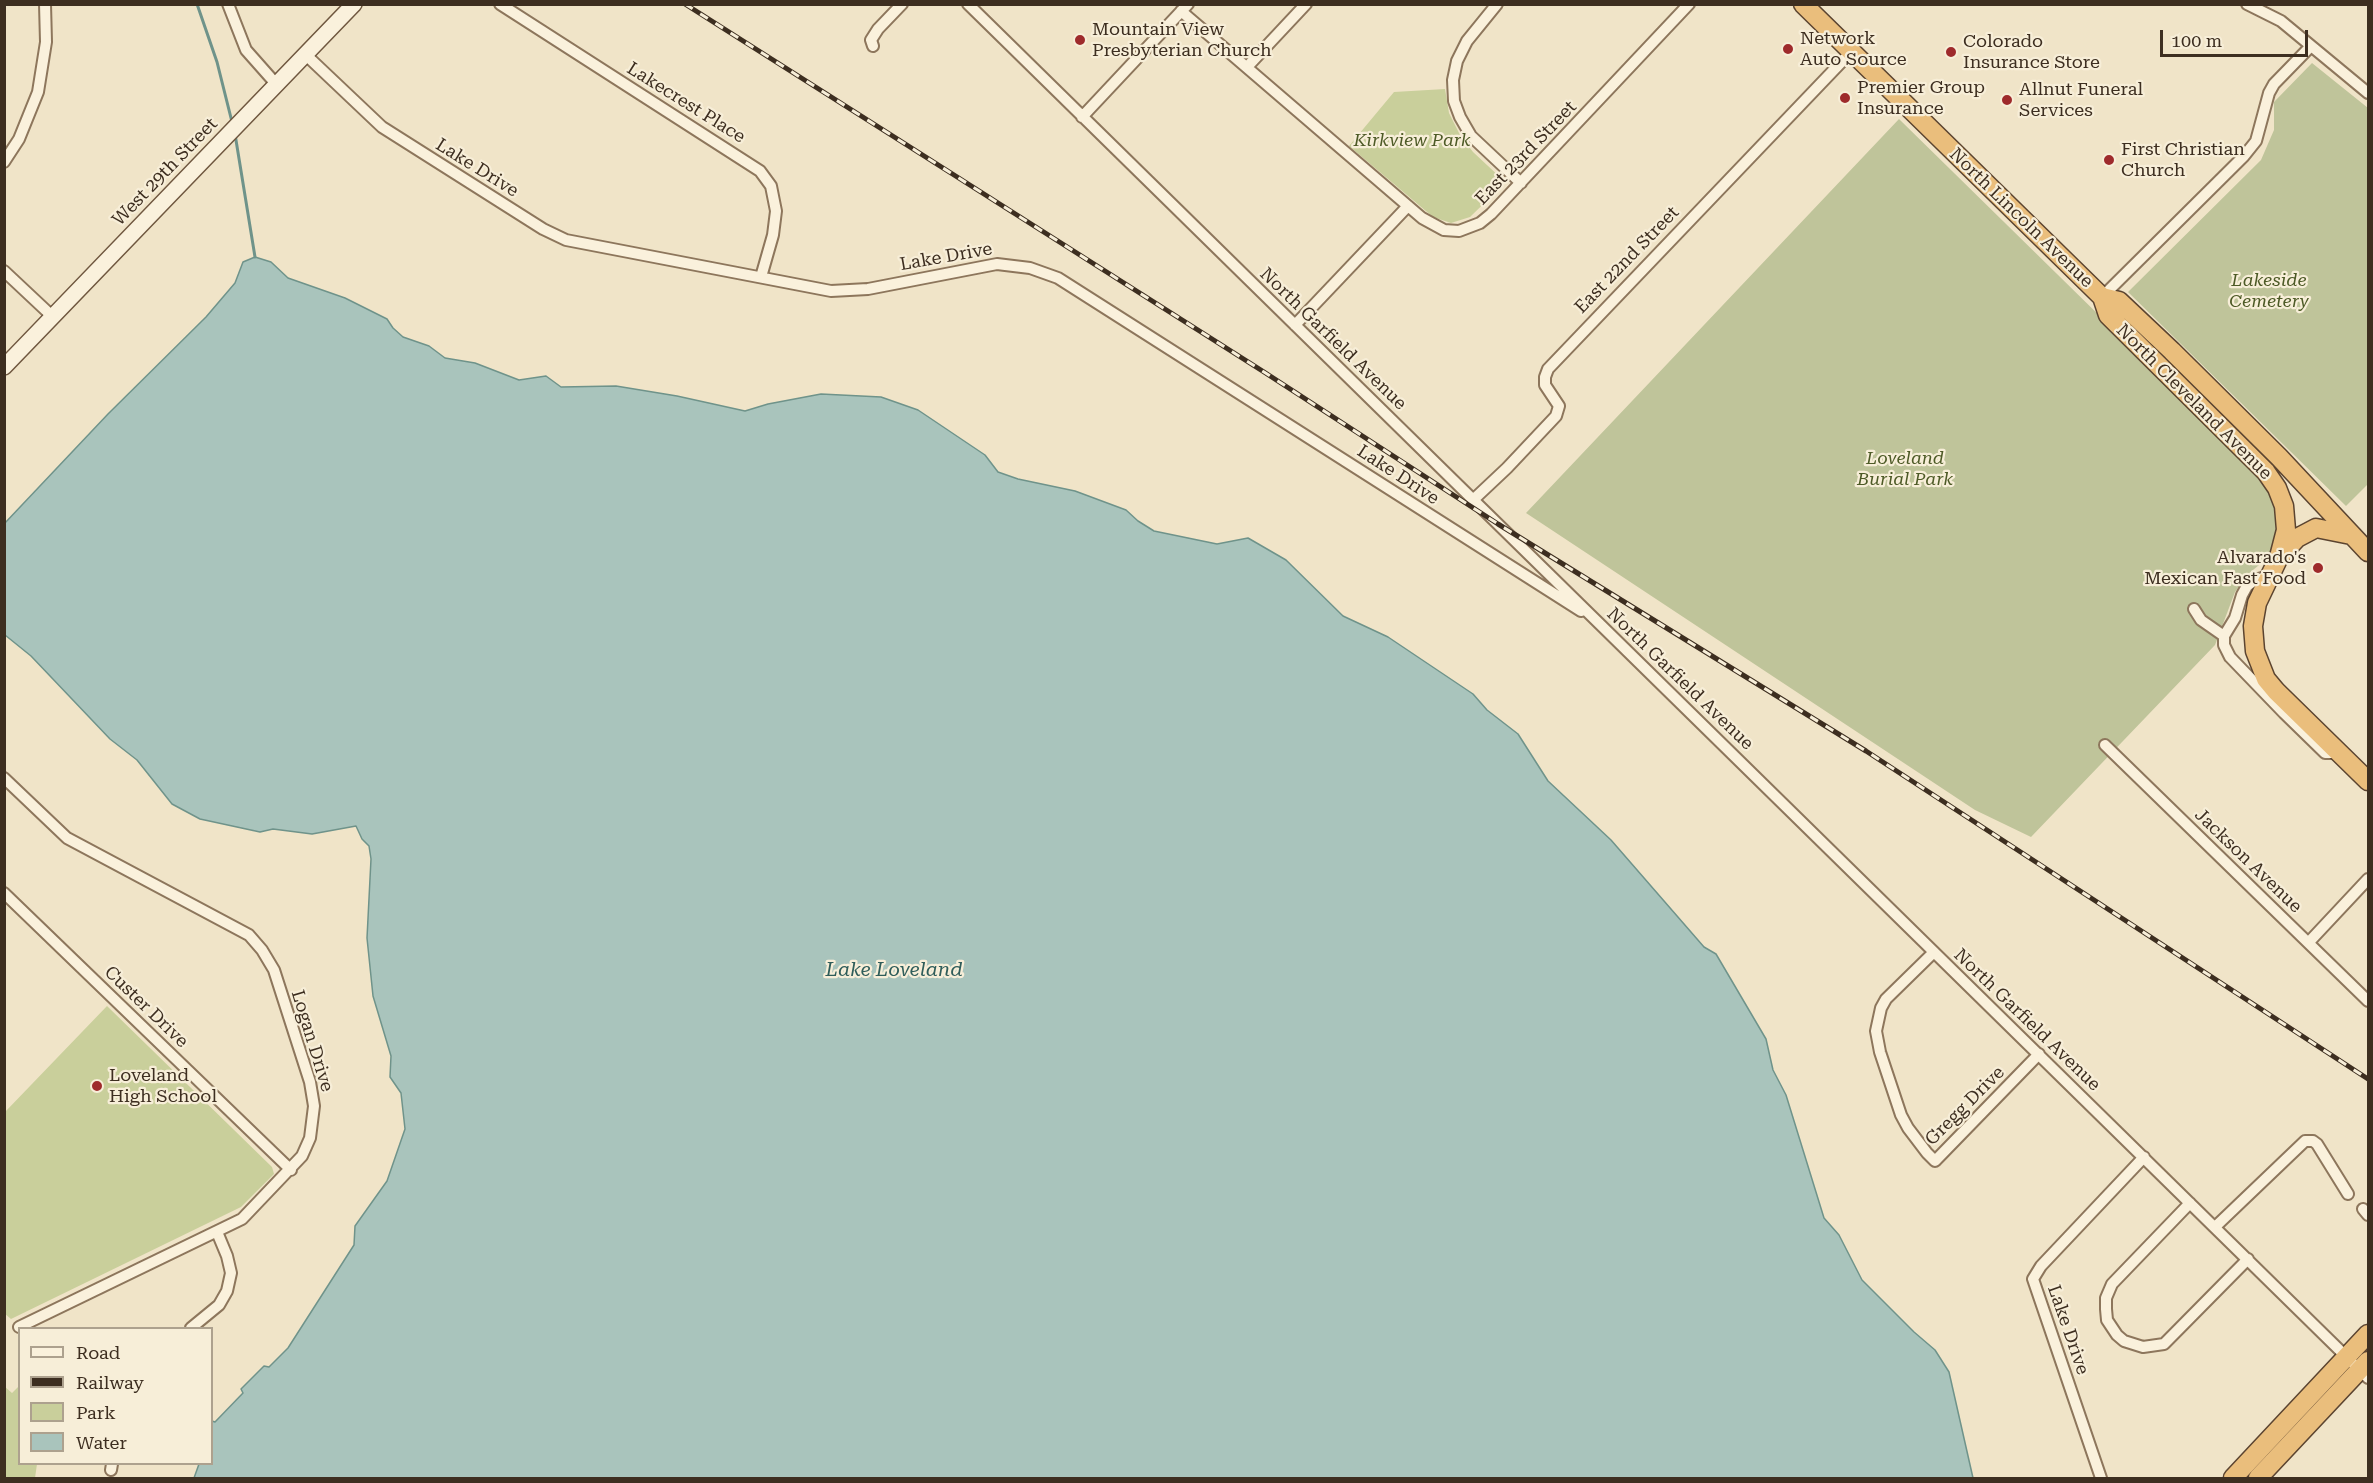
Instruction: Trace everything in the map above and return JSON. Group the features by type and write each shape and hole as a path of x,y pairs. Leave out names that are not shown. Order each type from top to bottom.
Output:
{"highway":[{"name":"North Lincoln Avenue","path":"1803,4 2102,297 2119,300 2279,457 2368,552"},
{"name":"North Cleveland Avenue","path":"2102,297 2108,315 2266,472 2277,488 2286,518 2286,530 2279,557 2257,603 2253,627 2255,651 2261,669 2276,691 2368,781"},
{"path":"2279,557 2297,538 2316,528 2351,535"},
{"path":"2258,1479 2361,1367 2368,1334"},
{"path":"2235,1478 2361,1367"}],"main road":[{"name":"West 29th Street","path":"4,367 354,4"}],"street":[{"path":"4,162 19,139 38,92 46,42 45,4"},
{"path":"228,4 246,50 277,85"},
{"name":"Lakecrest Place","path":"500,4 760,171 771,186 776,211 772,236 760,277"},
{"path":"873,46 871,40 878,28 902,4"},
{"name":"North Garfield Avenue","path":"968,4 2190,1203 2361,1367"},
{"path":"1247,67 1306,4"},
{"path":"1497,4 1467,40 1457,61 1453,80 1454,101 1471,136 1521,183"},
{"path":"2247,4 2281,21 2368,93"},
{"name":"East 23rd Street","path":"1184,8 1247,67 1408,206 1436,227 1459,231 1480,223 1521,183 1685,6"},
{"path":"1082,117 1184,8"},
{"path":"2102,297 2244,156 2256,141 2269,93 2274,84 2311,46"},
{"name":"East 22nd Street","path":"1473,500 1556,416 1559,406 1545,385 1548,369 1851,51"},
{"name":"Lake Drive","path":"306,54 382,127 557,237 587,245 842,292 997,264 1019,265 1051,275 1083,292 1594,619"},
{"path":"1295,325 1408,206"},
{"path":"4,271 53,317"},
{"path":"2269,576 2255,580 2247,586 2235,618 2224,636 2224,645 2230,657 2325,753 2341,754"},
{"path":"2194,609 2201,620 2224,636"},
{"name":"Jackson Avenue","path":"2104,746 2368,1001"},
{"name":"Logan Drive","path":"4,778 67,838 169,894 240,928 262,950 274,970 314,1100 307,1147 291,1170 250,1213 217,1232 19,1327"},
{"path":"2309,942 2368,879"},
{"name":"Custer Drive","path":"4,892 291,1170"},
{"name":"Gregg Drive","path":"1934,952 1886,999 1881,1008 1876,1031 1880,1052 1901,1115 1908,1128 1935,1161 2039,1054"},
{"path":"2215,1227 2305,1141 2313,1141 2317,1144 2348,1194"},
{"name":"Lake Drive","path":"2101,1479 2034,1279 2041,1266 2144,1157"},
{"path":"2190,1203 2112,1284 2106,1298 2107,1320 2117,1335 2124,1341 2143,1347 2164,1344 2248,1259"},
{"path":"193,1327 219,1305 227,1291 231,1273 217,1232"}],"green space":[{"name":"Lakeside Cemetery","path":"2312,63 2368,108 2368,484 2346,506 2128,292 2261,160 2274,130 2274,102"},
{"name":"Kirkview Park","path":"1445,89 1449,113 1460,135 1473,152 1505,183 1470,217 1451,223 1433,217 1349,146 1394,92"},
{"name":"Loveland Burial Park","path":"1899,119 2266,479 2278,505 2276,536 2269,557 2248,574 2235,592 2215,645 2031,837 1975,810 1526,513"},
{"name":"Loveland High School","path":"107,1006 272,1167 274,1174 241,1207 11,1319 4,1313 5,1112"},
{"path":"4,1386 12,1393 18,1387 18,1465 37,1465 35,1478 5,1478"}],"water":[{"name":"Lake Loveland","path":"255,257 271,262 288,278 345,298 387,319 403,337 429,346 445,358 475,363 519,380 546,376 561,387 616,386 745,411 768,404 821,394 881,397 918,410 985,455 998,472 1018,479 1075,491 1126,510 1154,531 1217,544 1248,538 1286,560 1343,616 1388,637 1473,694 1487,710 1518,734 1548,781 1611,840 1704,947 1716,954 1766,1039 1773,1070 1786,1095 1824,1218 1839,1235 1862,1280 1935,1350 1949,1372 1973,1478 194,1478 199,1465 213,1465 213,1421 215,1422 243,1393 241,1389 264,1366 269,1367 288,1348 354,1245 355,1226 387,1181 405,1129 401,1093 390,1077 391,1056 373,996 367,938 371,859 369,846 362,839 356,826 312,834 273,829 260,832 200,819 172,804 137,760 110,739 31,656 5,635 4,524 108,414 206,317 235,283 243,262"}],"waterway":[{"path":"197,4 217,62 232,122"},
{"path":"235,134 255,257"}],"railway":[{"path":"685,4 1264,372 1498,524 1866,751 2368,1079"}],"place":[{"name":"Mountain View Presbyterian Church","path":"1080,40"},
{"name":"Network Auto Source","path":"1788,49"},
{"name":"Colorado Insurance Store","path":"1951,52"},
{"name":"Premier Group Insurance","path":"1845,98"},
{"name":"Allnut Funeral Services","path":"2007,100"},
{"name":"First Christian Church","path":"2109,160"},
{"name":"Alvarado's Mexican Fast Food","path":"2318,568"},
{"name":"Loveland High School","path":"97,1086"}]}
